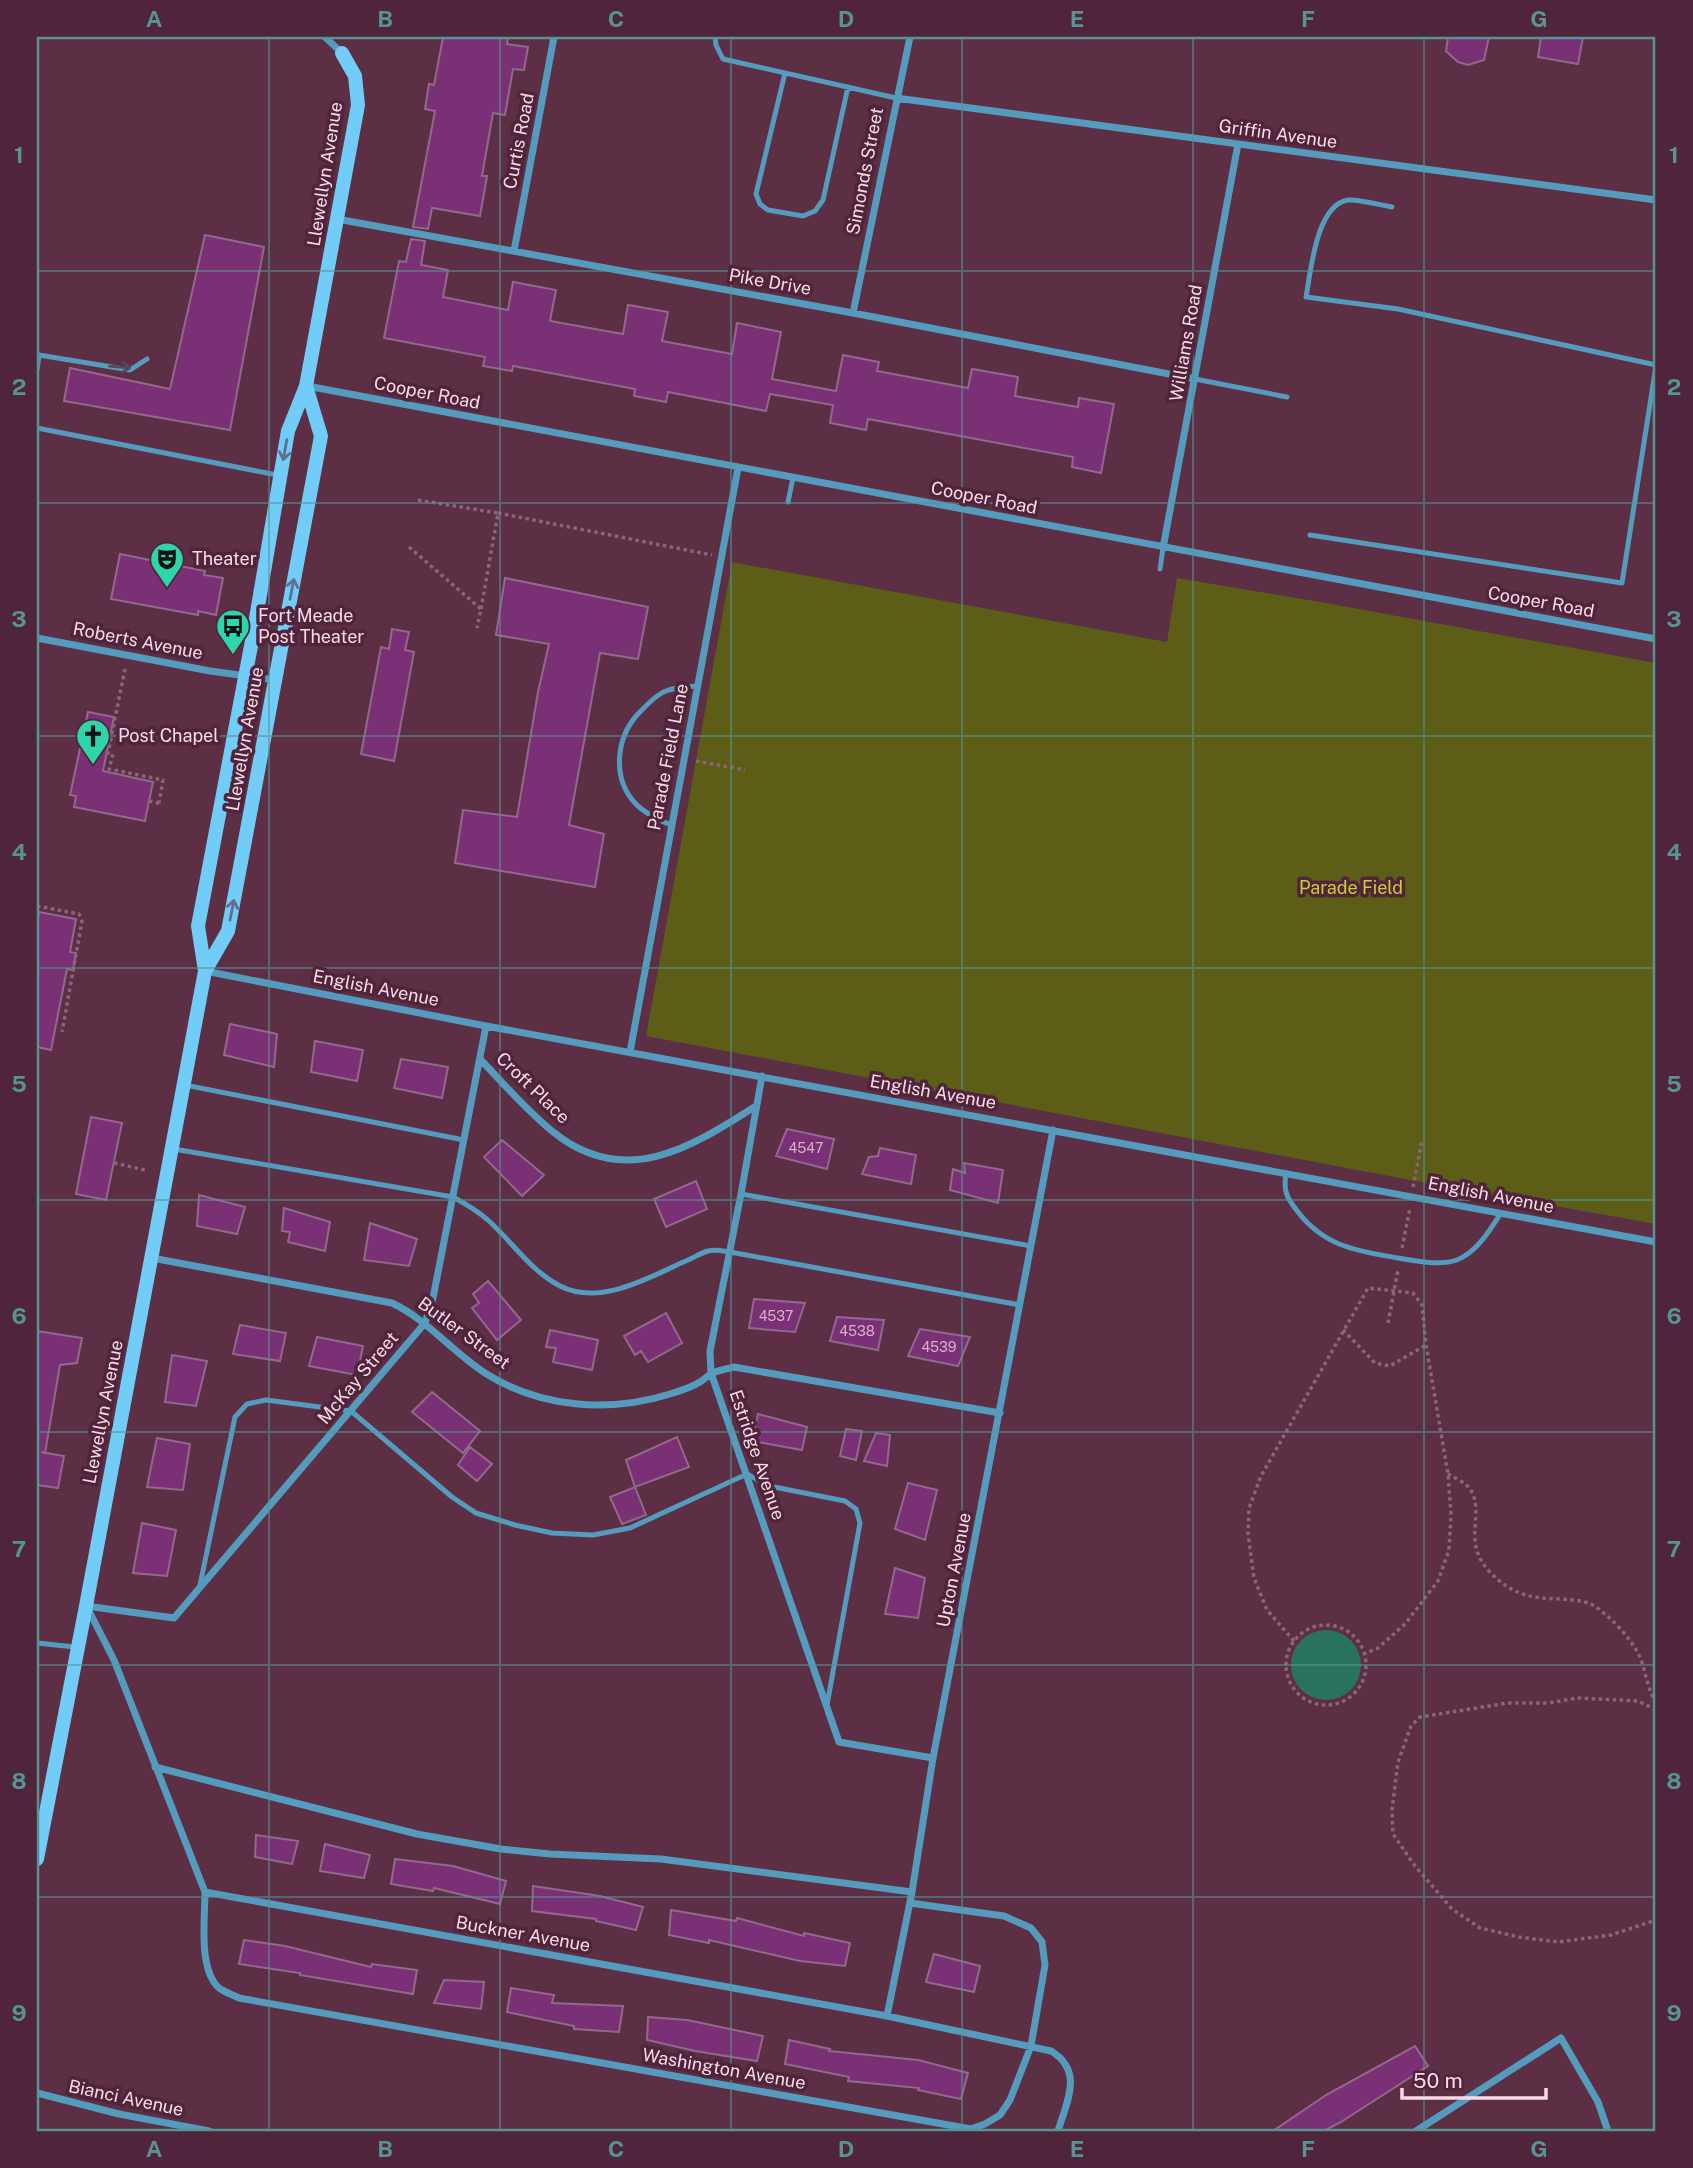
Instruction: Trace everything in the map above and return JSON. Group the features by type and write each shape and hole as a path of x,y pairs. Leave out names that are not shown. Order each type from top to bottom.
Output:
{"street":[{"path":"325,37 342,53"},
{"name":"Curtis Road","path":"514,251 554,37"},
{"name":"Simonds Street","path":"853,313 910,37"},
{"name":"Llewellyn Avenue","path":"205,971 198,926 288,431 306,386 358,105 355,76 342,53"},
{"name":"Griffin Avenue","path":"896,98 1656,200"},
{"name":"Williams Road","path":"1163,548 1238,145"},
{"name":"Pike Drive","path":"337,219 853,313 1195,379"},
{"name":"Llewellyn Avenue","path":"37,1858 205,971 228,932 321,436 306,386"},
{"name":"Cooper Road","path":"306,386 1656,639"},
{"name":"Parade Field Lane","path":"630,1052 738,468"},
{"name":"Roberts Avenue","path":"37,638 276,680"},
{"name":"English Avenue","path":"205,971 486,1026 1656,1242"},
{"name":"McKay Street","path":"86,1606 174,1618 425,1323 433,1298 486,1026"},
{"name":"Croft Place","path":"480,1059 553,1133 590,1154 617,1162 664,1154 722,1128 756,1106"},
{"name":"Estridge Avenue","path":"762,1076 710,1351 711,1373 839,1742 933,1758"},
{"name":"Upton Avenue","path":"887,2016 912,1892 933,1758 1053,1130"},
{"name":"Butler Street","path":"152,1258 391,1303 409,1311 485,1373 537,1396 566,1403 594,1406 643,1401 699,1383 711,1373 734,1367 999,1413"},
{"path":"86,1606 114,1660 205,1892"},
{"path":"155,1768 417,1835 501,1849 661,1859 912,1892"},
{"name":"Buckner Avenue","path":"205,1892 887,2016 1051,2051 1061,2057 1069,2067 1071,2077 1058,2131"},
{"name":"Washington Avenue","path":"205,1892 205,1957 208,1973 219,1988 239,1998 971,2129 1000,2115 1010,2100 1031,2046 1045,1965 1042,1942 1031,1928 1004,1916 909,1903"},
{"path":"1416,2131 1561,2038 1598,2102 1608,2131"},
{"name":"Bianci Avenue","path":"37,2093 119,2114 209,2131"}],"lane":[{"path":"715,37 723,59 896,98"},
{"path":"785,73 756,194 760,204 768,210 803,216 815,211 823,200 848,87"},
{"path":"1310,536 1622,583 1656,365 1398,309 1306,297 1318,235 1330,210 1348,200 1392,207"},
{"path":"37,370 40,355 130,370 147,359"},
{"path":"1195,379 1287,397"},
{"path":"37,428 280,476"},
{"path":"788,502 793,478"},
{"path":"1160,569 1163,548"},
{"path":"671,825 636,805 626,791 621,778 620,745 631,722 663,691 697,686"},
{"path":"183,1084 464,1140"},
{"path":"171,1149 453,1197 472,1207 489,1221 545,1276 562,1287 579,1291 596,1293 625,1287 710,1250 1020,1305"},
{"path":"1286,1173 1284,1188 1291,1203 1303,1219 1321,1235 1333,1243 1352,1249 1400,1258 1433,1263 1460,1259 1484,1239 1501,1213"},
{"path":"741,1194 1031,1246"},
{"path":"200,1588 234,1417 247,1404 266,1400 351,1411 452,1497 476,1513 552,1533 593,1535 630,1528 747,1474 769,1486 845,1501 856,1509 860,1523 827,1706"},
{"path":"37,1643 77,1648"}],"path":[{"path":"418,500 710,554"},
{"path":"477,628 498,513"},
{"path":"409,547 481,609"},
{"path":"125,669 108,753 113,754 109,769 163,780 161,804 149,802"},
{"path":"684,759 745,769"},
{"path":"37,906 79,914 82,921 62,1032"},
{"path":"1388,1323 1422,1140"},
{"path":"114,1163 145,1170"},
{"path":"1294,1641 1267,1610 1254,1578 1248,1534 1250,1508 1261,1476 1368,1287 1413,1293 1422,1305 1448,1475 1451,1514 1448,1549 1438,1581 1405,1624 1378,1648 1364,1654"},
{"path":"1343,1330 1375,1363 1390,1366 1426,1345"},
{"path":"1448,1475 1468,1487 1474,1496 1475,1547 1488,1569 1516,1593 1547,1599 1585,1601 1594,1606 1630,1641 1640,1657 1656,1702"},
{"path":"1328,1625 1352,1634 1364,1654 1366,1670 1362,1683 1343,1701 1330,1705 1304,1699 1288,1678 1286,1665 1294,1641 1315,1626 1328,1625"},
{"path":"1656,1710 1638,1701 1577,1698 1549,1703 1508,1703 1420,1717 1411,1726 1398,1762 1392,1810 1393,1834 1415,1866 1452,1909 1480,1928 1558,1942 1611,1935 1656,1920"}],"green space":[{"name":"Parade Field","path":"732,562 1167,642 1177,578 1656,663 1656,1224 646,1036"}],"shaded area":[{"path":"1326,1630 1351,1640 1361,1665 1351,1690 1326,1700 1301,1690 1291,1665 1301,1640"}],"building":[{"path":"443,37 508,37 507,44 528,47 524,70 513,69 505,115 493,113 482,176 487,176 480,216 432,208 428,229 413,227 435,111 425,109 429,84 434,85"},
{"path":"1448,37 1489,37 1484,60 1468,65 1458,62 1446,51"},
{"path":"1541,37 1583,37 1578,64 1538,57"},
{"path":"205,235 264,247 230,430 64,401 70,368 170,389"},
{"path":"411,239 425,241 421,265 448,270 443,297 508,310 513,282 556,290 550,321 623,334 628,305 668,312 662,341 732,354 737,323 781,332 772,379 836,391 843,355 879,362 877,371 968,388 972,369 1018,377 1015,396 1078,407 1079,398 1114,404 1101,473 1072,467 1073,457 868,419 866,430 830,423 833,405 770,394 766,411 668,392 666,402 634,396 635,389 513,366 512,371 483,366 485,357 384,338 399,261 406,262"},
{"name":"Theater","path":"120,554 205,571 204,575 223,578 216,615 198,611 198,615 111,599"},
{"path":"505,578 648,607 638,659 600,653 569,825 604,834 595,887 455,863 463,810 517,817 549,644 496,635"},
{"path":"392,629 409,632 405,650 414,652 394,761 361,754 381,647 389,649"},
{"name":"Post Chapel","path":"88,712 114,717 103,771 153,782 145,821 74,807 76,796 70,795"},
{"path":"39,912 76,919 70,952 76,953 73,970 67,969 51,1050 37,1047"},
{"path":"230,1024 277,1034 274,1067 224,1055"},
{"path":"315,1041 363,1050 357,1081 311,1072"},
{"path":"401,1059 448,1067 442,1098 394,1088"},
{"path":"91,1117 122,1123 106,1200 76,1194"},
{"path":"787,1129 834,1139 827,1169 776,1156"},
{"path":"502,1140 544,1175 522,1196 484,1157"},
{"path":"880,1148 916,1155 911,1184 862,1174 869,1157 878,1156"},
{"path":"964,1163 1003,1170 998,1203 950,1190 953,1169 965,1173"},
{"path":"696,1181 707,1209 666,1227 654,1199"},
{"path":"199,1195 245,1207 237,1234 197,1226"},
{"path":"284,1208 330,1222 325,1251 288,1242 290,1232 282,1231"},
{"path":"370,1223 417,1239 409,1266 364,1260"},
{"path":"488,1281 521,1320 497,1340 472,1308 479,1303 473,1294"},
{"path":"754,1299 805,1303 795,1332 749,1328"},
{"path":"666,1313 682,1343 648,1362 641,1351 635,1355 624,1336"},
{"path":"837,1317 884,1320 878,1350 830,1341"},
{"path":"240,1325 286,1333 280,1361 233,1354"},
{"path":"920,1329 970,1337 958,1366 908,1356"},
{"path":"550,1330 598,1340 592,1370 553,1362 556,1348 546,1347"},
{"path":"37,1331 82,1338 77,1363 60,1365 45,1453 64,1456 58,1488 37,1485"},
{"path":"317,1337 363,1346 357,1375 309,1366"},
{"path":"172,1355 207,1361 196,1406 165,1402"},
{"path":"432,1392 480,1431 463,1453 412,1412"},
{"path":"758,1414 807,1427 802,1450 752,1441"},
{"path":"846,1429 862,1431 856,1460 840,1456"},
{"path":"876,1433 890,1435 887,1466 864,1461"},
{"path":"677,1437 689,1467 635,1487 626,1460"},
{"path":"157,1438 190,1444 183,1490 147,1487"},
{"path":"470,1447 492,1464 477,1481 458,1465"},
{"path":"908,1483 937,1490 925,1540 895,1529"},
{"path":"635,1487 646,1515 622,1524 610,1497"},
{"path":"142,1523 176,1530 167,1576 133,1573"},
{"path":"895,1568 925,1578 918,1618 885,1614"},
{"path":"256,1835 298,1841 292,1864 255,1857"},
{"path":"325,1844 370,1855 364,1878 320,1871"},
{"path":"395,1859 453,1866 506,1881 500,1904 434,1888 433,1891 391,1884"},
{"path":"533,1886 600,1896 643,1907 636,1930 596,1919 532,1911"},
{"path":"671,1910 736,1921 737,1918 804,1936 804,1933 850,1943 845,1966 800,1961 709,1940 709,1943 669,1935"},
{"path":"244,1940 285,1946 371,1967 372,1964 417,1970 413,1994 239,1964"},
{"path":"934,1954 980,1966 974,1992 926,1982"},
{"path":"444,1980 484,1982 481,2009 434,2003"},
{"path":"511,1988 554,1995 552,2003 623,2006 619,2032 574,2029 574,2026 507,2012"},
{"path":"648,2017 687,2020 763,2036 757,2061 647,2040"},
{"path":"789,2040 830,2049 829,2051 918,2060 968,2073 961,2099 918,2090 919,2088 848,2081 849,2077 785,2064"},
{"path":"1415,2046 1428,2066 1341,2122 1324,2131 1273,2131 1326,2095"}],"place":[{"name":"Theater","path":"167,589"},
{"name":"Fort Meade Post Theater","path":"233,656"},
{"name":"Post Chapel","path":"93,766"}]}
